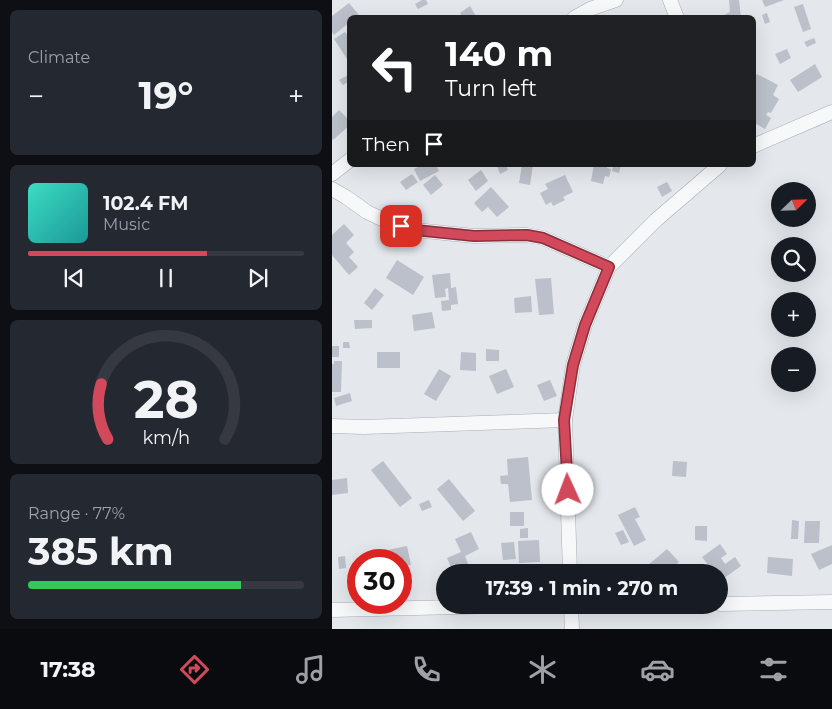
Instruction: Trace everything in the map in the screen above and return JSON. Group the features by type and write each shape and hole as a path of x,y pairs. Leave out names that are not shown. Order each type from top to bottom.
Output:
{"street":[{"path":"579,15 590,9 616,0"},
{"path":"670,0 677,15"},
{"path":"756,145 832,112"},
{"path":"332,174 347,162"},
{"path":"570,564 564,420 573,365 585,325 609,267 656,220 718,167"},
{"path":"332,189 368,212 388,222 415,230 474,236 527,235 543,238 609,267"},
{"path":"332,426 364,427 564,420"},
{"path":"728,604 832,602"},
{"path":"332,610 436,607"},
{"path":"571,614 572,629"}],"building":[{"path":"426,0 428,4 418,9 415,4"},
{"path":"729,0 739,0 741,15 724,15 730,12"},
{"path":"762,0 784,0 765,7"},
{"path":"349,3 359,15 347,15 347,24 334,35 332,32 332,16"},
{"path":"803,4 811,29 803,32 794,7"},
{"path":"470,6 475,15 461,15 460,13"},
{"path":"767,13 770,22 765,24 762,15"},
{"path":"345,32 347,35 347,59 334,39"},
{"path":"814,38 816,43 807,47 804,42"},
{"path":"787,49 791,58 780,64 775,54"},
{"path":"815,64 822,77 798,92 790,80"},
{"path":"757,74 778,85 773,95 779,99 771,113 768,112 766,115 771,118 765,129 756,124"},
{"path":"347,76 347,83 343,85 339,80"},
{"path":"339,110 347,118 347,128 333,140 332,139 332,117"},
{"path":"418,167 437,167 439,171 420,181 414,169"},
{"path":"497,167 507,167 508,170 500,174"},
{"path":"522,167 533,167 530,185 519,183"},
{"path":"594,167 607,167 611,169 609,177 605,176 603,184 591,181"},
{"path":"613,167 620,167 619,173 612,171"},
{"path":"481,170 488,181 476,191 468,180"},
{"path":"412,174 418,182 406,190 400,182"},
{"path":"435,175 443,185 431,195 423,185"},
{"path":"565,175 573,192 563,197 565,200 553,206 551,202 546,205 540,193 548,189 545,184"},
{"path":"667,182 672,191 662,197 657,187"},
{"path":"491,187 509,207 497,217 488,207 482,212 474,203"},
{"path":"344,224 354,235 346,243 354,252 349,257 358,267 349,275 332,255 332,235"},
{"path":"397,260 424,277 413,295 386,278"},
{"path":"450,273 451,288 456,287 458,304 451,305 451,310 442,311 441,301 449,300 448,288 445,289 446,297 435,298 432,275"},
{"path":"551,278 554,314 539,315 535,279"},
{"path":"375,288 384,295 372,310 364,303"},
{"path":"531,296 532,312 515,313 514,298"},
{"path":"432,312 435,328 414,331 412,315"},
{"path":"354,320 372,320 372,328 355,329"},
{"path":"343,342 349,342 350,348 343,348"},
{"path":"332,346 339,346 339,357 332,357"},
{"path":"486,349 499,350 499,361 486,361"},
{"path":"377,352 400,352 400,368 377,368"},
{"path":"461,352 476,353 476,371 460,370"},
{"path":"334,361 342,361 341,392 332,392 332,364 334,364"},
{"path":"439,369 451,376 436,401 424,394"},
{"path":"506,369 514,387 497,394 489,376"},
{"path":"550,380 557,396 544,401 537,385"},
{"path":"350,393 352,401 336,406 334,398"},
{"path":"528,457 532,500 510,502 508,484 501,484 500,476 508,475 507,459"},
{"path":"383,461 412,498 400,507 371,470"},
{"path":"673,461 687,462 686,477 672,476"},
{"path":"347,478 348,493 332,495 332,480"},
{"path":"449,479 475,511 463,521 437,489"},
{"path":"429,500 432,507 422,511 419,504"},
{"path":"635,507 640,517 635,519 646,540 634,546 618,515"},
{"path":"510,512 524,512 524,526 510,526"},
{"path":"792,520 799,521 798,539 791,539"},
{"path":"805,521 820,521 819,543 804,543"},
{"path":"695,526 707,526 707,541 695,540"},
{"path":"528,528 528,538 520,538 520,529"},
{"path":"623,530 629,542 621,545 615,533"},
{"path":"471,532 479,549 465,556 468,564 450,564 447,558 461,552 455,539"},
{"path":"539,540 540,562 519,563 518,541"},
{"path":"514,542 516,559 503,560 501,543"},
{"path":"720,544 727,554 721,558 725,564 708,564 702,557"},
{"path":"832,545 832,564 819,570 811,554"},
{"path":"407,546 408,549 392,549"},
{"path":"667,549 679,562 677,564 649,564"},
{"path":"345,556 346,568 339,569 338,557"},
{"path":"735,557 741,566 728,575 728,564 725,564"},
{"path":"768,557 793,559 792,576 767,573"}],"route":[{"path":"401,226 415,230 474,236 527,235 543,238 609,267 585,325 573,365 564,420 568,490"}]}
